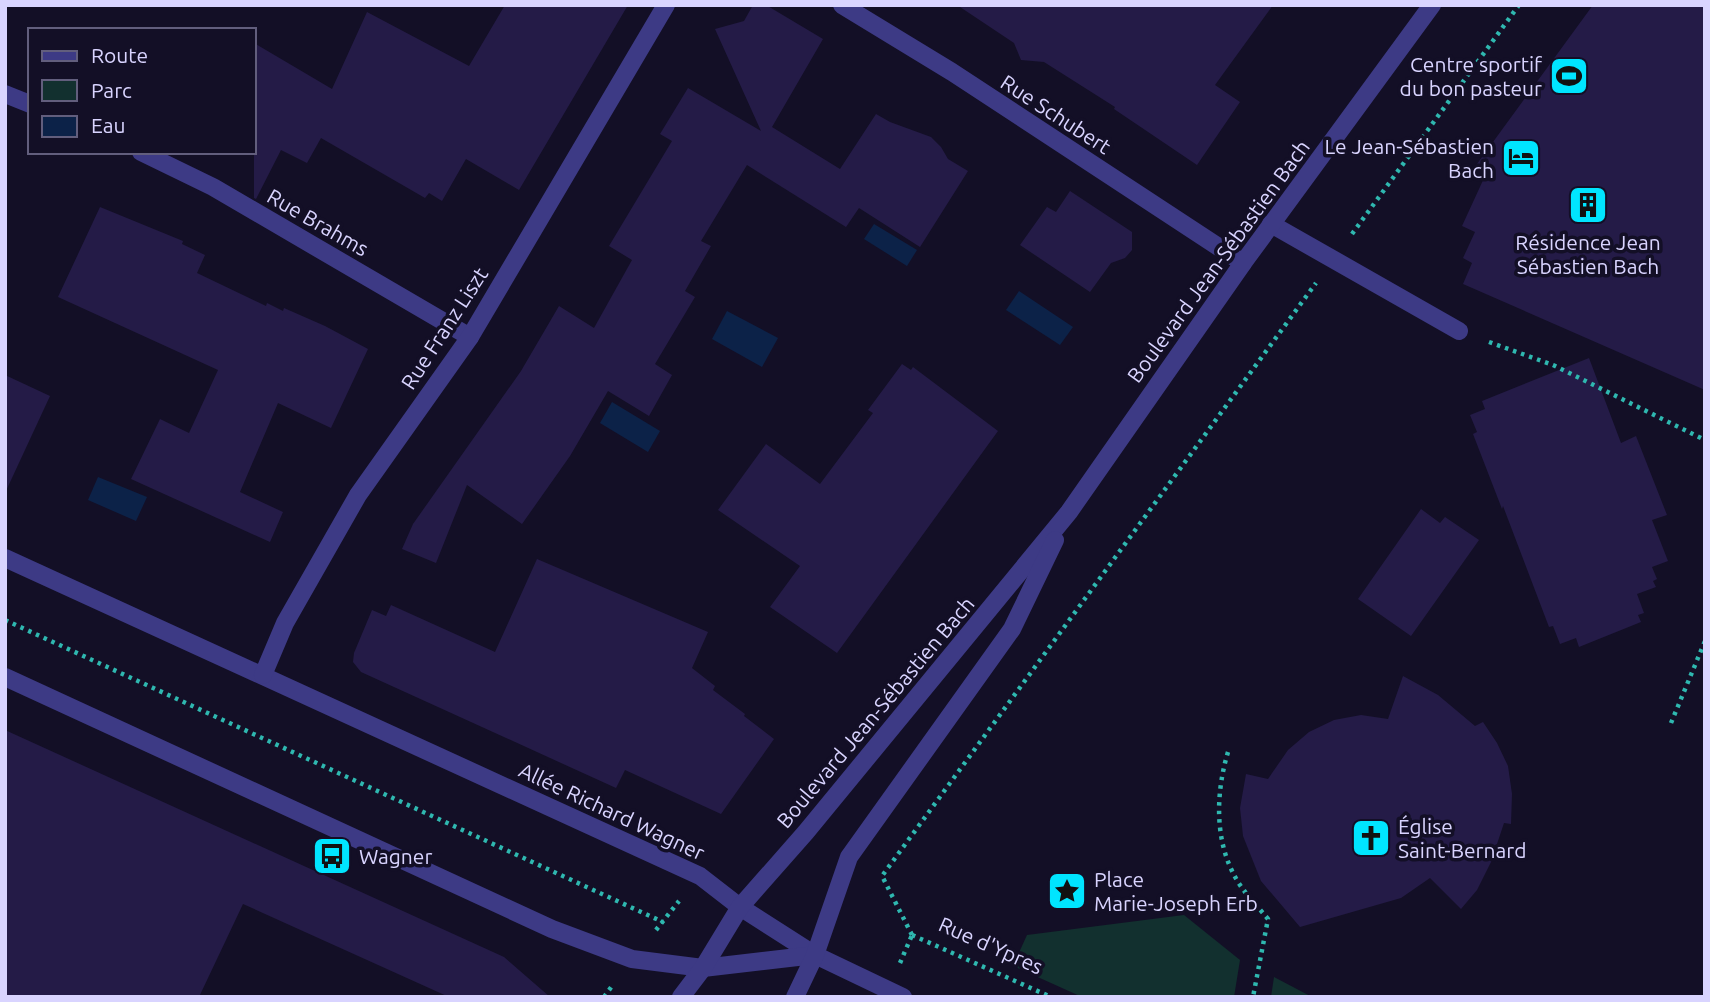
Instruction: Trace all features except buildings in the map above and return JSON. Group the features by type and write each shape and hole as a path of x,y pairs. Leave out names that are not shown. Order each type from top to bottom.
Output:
{"street":[{"name":"Rue Franz Liszt","path":"263,676 285,623 351,505 470,337 666,5"},
{"name":"Rue Schubert","path":"842,5 951,72 1242,263"},
{"name":"Boulevard Jean-Sébastien Bach","path":"681,997 703,968 740,907 814,822 1069,512 1242,263 1432,5"},
{"path":"5,94 28,103"},
{"name":"Rue Brahms","path":"145,154 213,187 470,337"},
{"path":"1271,224 1459,331"},
{"name":"Boulevard Jean-Sébastien Bach","path":"796,997 815,955 849,857 1012,629 1069,512"},
{"name":"Allée Richard Wagner","path":"5,558 700,876 740,907 815,955"},
{"path":"5,677 552,929 632,959 703,968 815,955 903,997"}],"path":[{"path":"904,954 912,935 882,876 1519,5"},
{"path":"1459,331 1553,365 1705,440"},
{"path":"5,620 663,922"},
{"path":"1671,723 1705,641"},
{"path":"1228,752 1218,797 1218,814 1228,862 1239,884 1268,919 1253,997"},
{"name":"Rue d'Ypres","path":"912,935 1051,997"}],"green space":[{"path":"1184,915 1240,960 1234,997 1082,997 1013,966 1027,935"},
{"path":"1274,977 1312,997 1271,997"}],"water":[{"path":"874,224 917,250 907,266 864,239"},
{"path":"1019,291 1073,327 1060,345 1006,310"},
{"path":"727,311 778,338 762,367 712,339"},
{"path":"612,402 660,431 648,452 600,423"},
{"path":"98,477 147,497 136,521 88,500"}],"place":[{"name":"Centre sportif du bon pasteur","path":"1569,76"},
{"name":"Le Jean-Sébastien Bach","path":"1521,158"},
{"name":"Résidence Jean Sébastien Bach","path":"1588,205"},
{"name":"Église Saint-Bernard","path":"1371,838"},
{"name":"Wagner","path":"332,856"},
{"name":"Place Marie-Joseph Erb","path":"1067,891"}]}
